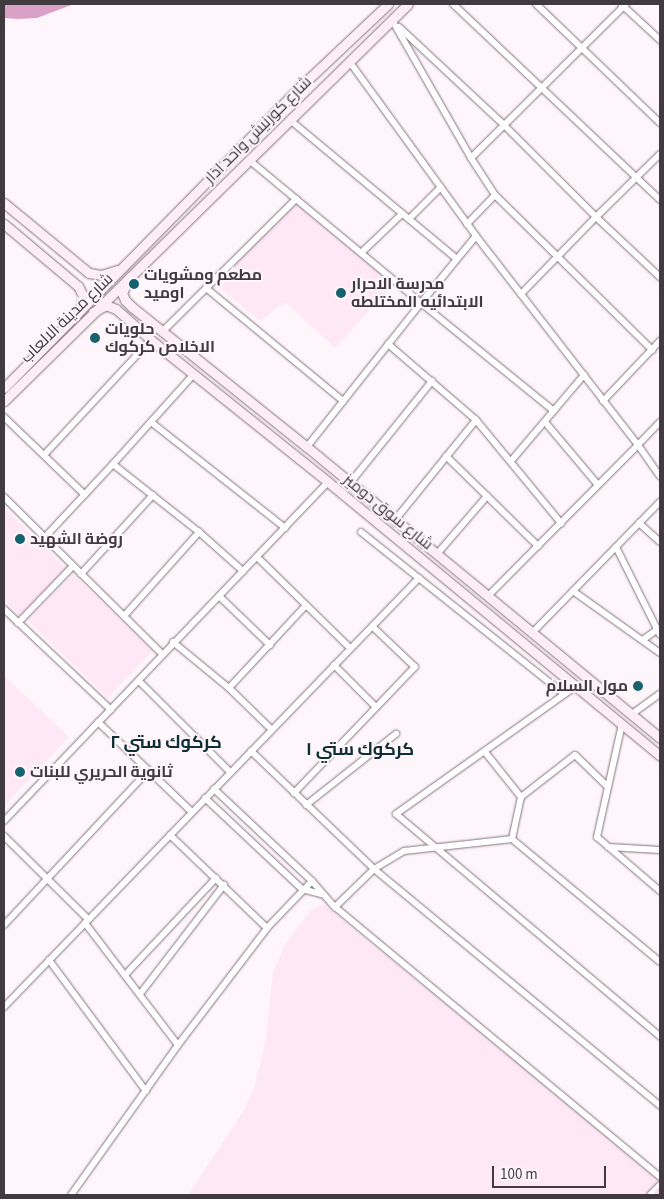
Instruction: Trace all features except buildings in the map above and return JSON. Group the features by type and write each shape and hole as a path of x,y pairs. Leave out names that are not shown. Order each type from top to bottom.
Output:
{"main road":[{"name":"شارع كورنيش واحد اذار","path":"119,269 300,87 388,4"},
{"name":"شارع كورنيش واحد اذار","path":"130,277 311,98 393,21 408,4"},
{"path":"300,87 311,98"},
{"path":"4,203 89,273 104,275 119,269"},
{"path":"4,224 78,286 84,298 78,312"},
{"name":"شارع مدينة الالعاب","path":"4,388 119,269"},
{"path":"124,315 132,307 125,300 122,292 130,277"},
{"name":"شارع مدينة الالعاب","path":"4,401 130,277"},
{"name":"شارع سوق دوميز","path":"93,312 102,306 110,305 124,315 151,340 328,482 660,756"},
{"name":"شارع سوق دوميز","path":"132,307 307,447 660,738"},
{"path":"255,423 264,413"},
{"path":"604,710 613,700"}],"street":[{"path":"453,4 660,200"},
{"path":"536,4 660,123"},
{"path":"471,158 624,5 660,40"},
{"path":"393,21 504,125 596,217 660,277"},
{"path":"393,21 471,158 495,195 652,350"},
{"path":"349,62 476,236 660,476"},
{"path":"290,120 457,259"},
{"path":"521,294 660,154"},
{"path":"249,160 554,411"},
{"path":"408,219 441,187"},
{"path":"467,224 495,195"},
{"path":"162,332 296,198"},
{"path":"361,253 402,214"},
{"path":"307,447 476,236"},
{"path":"206,288 343,401"},
{"path":"44,455 151,340"},
{"path":"604,401 660,341"},
{"path":"388,344 476,420 561,522"},
{"path":"45,537 194,374"},
{"path":"511,461 584,375"},
{"path":"350,483 432,381"},
{"path":"4,417 85,495"},
{"path":"395,520 476,420"},
{"path":"151,422 285,528"},
{"path":"545,422 598,485"},
{"path":"488,596 660,422"},
{"path":"446,456 538,546"},
{"path":"113,464 199,532 243,571"},
{"path":"4,821 139,681 173,642 328,482"},
{"path":"81,574 153,495"},
{"path":"437,554 487,496"},
{"path":"4,497 162,654"},
{"path":"532,632 660,502"},
{"path":"640,523 660,542"},
{"path":"124,616 199,532"},
{"path":"361,532 564,694"},
{"path":"616,547 659,631 644,639"},
{"path":"257,557 350,648"},
{"path":"18,623 73,566"},
{"path":"4,1006 419,578"},
{"path":"573,591 660,652"},
{"path":"219,596 270,645"},
{"path":"229,688 306,604"},
{"path":"4,609 111,710"},
{"path":"294,793 414,666 372,626"},
{"path":"173,642 229,688 272,730"},
{"path":"334,665 375,706"},
{"path":"139,681 230,772"},
{"path":"576,686 396,814 660,1036"},
{"path":"632,714 660,694"},
{"path":"98,722 192,812"},
{"path":"622,724 597,838 660,891"},
{"path":"306,805 396,734"},
{"path":"251,751 374,869 660,1106"},
{"path":"485,752 521,797"},
{"path":"512,839 521,797 575,755 608,787"},
{"path":"4,923 149,770"},
{"path":"214,789 312,881 321,894 335,908 660,1177"},
{"path":"205,798 302,889 321,894"},
{"path":"170,835 267,928"},
{"path":"4,836 87,921 178,1045"},
{"path":"335,908 374,869 404,851 512,839 660,962"},
{"path":"608,847 660,850"},
{"path":"125,975 216,878"},
{"path":"71,1195 178,1045 267,928 302,889 312,881"},
{"path":"140,994 224,885"},
{"path":"49,960 146,1091"},
{"path":"650,1195 660,1185"}],"shaded area":[{"path":"4,4 74,4 37,18 18,19 4,18"},
{"path":"296,202 394,283 335,348 285,302 260,321 216,285"},
{"name":"روضة الشهيد","path":"5,509 67,569 20,616 4,600"},
{"path":"73,574 153,651 108,698 28,621"},
{"name":"ثانوية الحريري للبنات","path":"4,676 69,737 4,806"},
{"path":"323,904 660,1179 660,1183 647,1195 188,1195 244,1110 254,1088 266,1040 273,972 285,945 310,911"}],"place":[{"name":"مطعم ومشويات اوميد","path":"134,284"},
{"name":"مدرسة الاحرار الابتدائيه المختلطه","path":"341,293"},
{"name":"حلويات الاخلاص كركوك","path":"95,338"},
{"name":"روضة الشهيد","path":"20,539"},
{"name":"مول السلام","path":"638,686"},
{"name":"ثانوية الحريري للبنات","path":"20,772"}],"district":[{"name":"كركوك ستي ٢","path":"166,743"},
{"name":"كركوك ستي ١","path":"360,750"}]}
